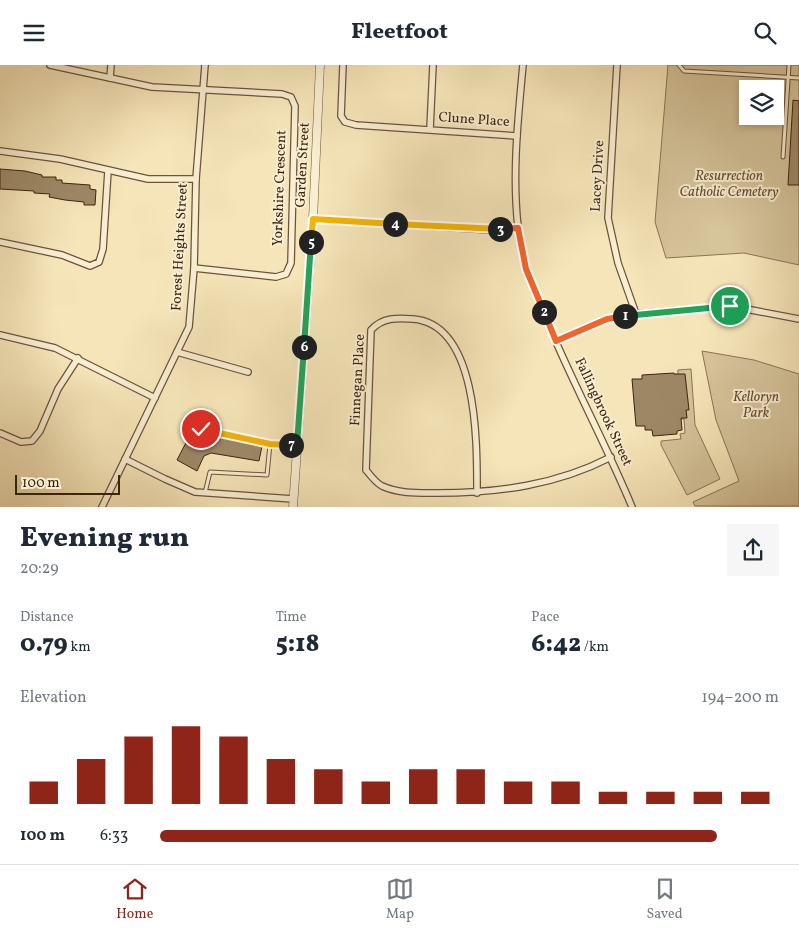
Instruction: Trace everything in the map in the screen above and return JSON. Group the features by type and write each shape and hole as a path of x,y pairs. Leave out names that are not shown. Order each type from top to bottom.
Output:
{"street":[{"path":"50,65 152,87 204,90"},
{"path":"110,77 111,65"},
{"name":"Forest Heights Street","path":"102,507 189,327 194,268 196,179 205,65"},
{"name":"Garden Street","path":"293,503 313,219 320,65"},
{"name":"Clune Place","path":"343,65 341,116 345,122 356,125 517,136"},
{"name":"Clune Place","path":"430,129 433,65"},
{"name":"Fallingbrook Street","path":"523,65 515,181 518,228 526,269 556,341 611,457 632,507"},
{"name":"Lacey Drive","path":"617,65 608,218 618,263 636,314"},
{"name":"Yorkshire Crescent","path":"194,268 276,277 286,274 291,263 295,106 291,97 204,90"},
{"path":"0,151 60,159 148,179 196,179"},
{"path":"0,241 62,255 90,266 99,262 104,249 108,171"},
{"path":"313,219 491,230 518,228"},
{"path":"556,341 607,319 636,314 730,306 799,319"},
{"name":"Finnegan Place","path":"477,493 478,444 474,411 466,375 448,336 427,320 400,318 379,322 371,330 366,470 380,485 402,493 477,493 546,482 611,457"},
{"path":"0,335 55,347 155,398"},
{"path":"177,352 248,372"},
{"path":"0,433 21,441 32,441 40,431 58,389 78,358"},
{"path":"125,459 195,492 293,503"}],"lane":[{"path":"679,65 684,71 799,78"},
{"path":"782,157 789,65"},
{"path":"201,429 270,444 297,445"},
{"path":"205,493 210,472 267,475 270,444"}],"green space":[{"name":"Resurrection Catholic Cemetery","path":"668,65 799,65 799,265 744,253 666,258 655,222"},
{"name":"Kelloryn Park","path":"702,351 754,360 799,374 799,506 695,506 693,502 739,481 716,420"},
{"path":"691,369 695,425 720,479 687,495 661,445 661,441 681,439 680,434 685,433 684,419 676,419 678,370"}],"building":[{"path":"793,100 799,101 799,185 788,185"},
{"path":"0,169 25,171 42,175 42,177 56,177 56,180 62,180 62,183 90,185 90,189 96,190 95,205 84,205 84,202 49,197 50,194 34,193 34,191 0,189"},
{"path":"685,374 689,410 686,410 687,418 681,418 682,430 677,431 677,434 653,436 652,430 645,430 645,426 636,426 632,379 642,379 642,375"},
{"path":"197,430 262,446 259,461 211,453 204,456 197,471 177,460 190,435 196,436"}],"route":[{"path":"201,429 262,440 270,444 297,445 313,219 491,230 518,228 526,269 556,341 607,319 636,314 730,306"}]}
